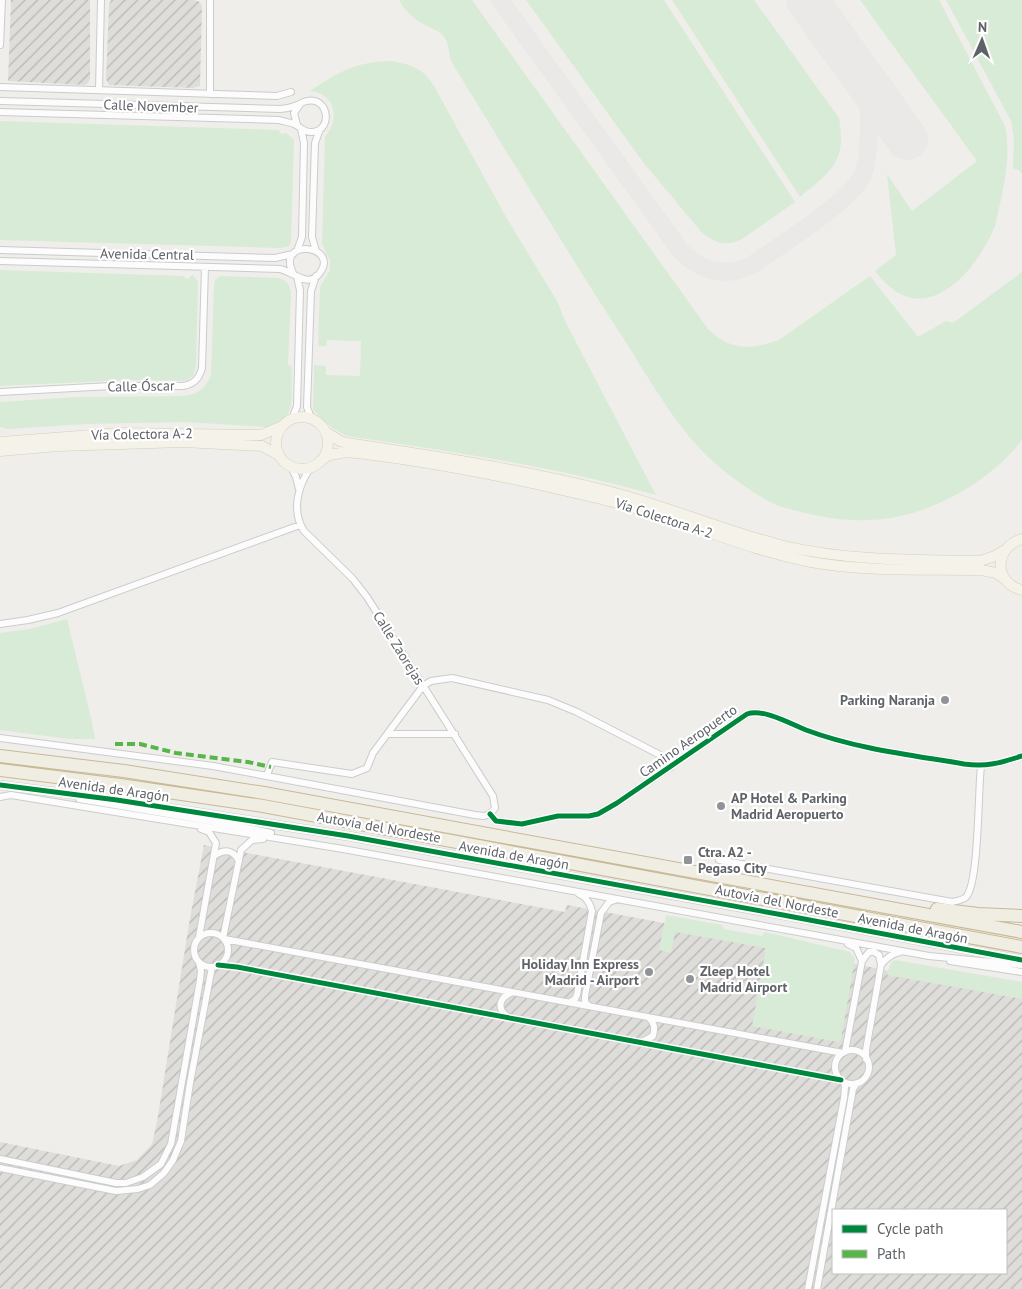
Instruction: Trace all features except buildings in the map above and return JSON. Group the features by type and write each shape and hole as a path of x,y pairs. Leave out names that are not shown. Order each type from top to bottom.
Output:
{"highway":[{"name":"Autovía del Nordeste","path":"0,756 124,770 264,793 1022,932"},
{"name":"Autovía del Nordeste","path":"0,770 263,806 1022,947"},
{"path":"787,889 978,914 1022,915"}],"main road":[{"path":"298,417 311,418 326,432 328,447 322,460 311,467 304,469 290,465 280,456 276,444 282,426 298,417"},
{"name":"Vía Colectora A-2","path":"0,442 119,433 261,435 282,426"},
{"name":"Vía Colectora A-2","path":"326,432 334,438 347,442 494,466 604,490 784,546 848,557 878,560 980,561 996,556 1011,543 1022,539"},
{"name":"Vía Colectora A-2","path":"0,451 58,446 183,442 262,446 280,456"},
{"name":"Vía Colectora A-2","path":"322,460 330,455 346,452 492,475 602,499 667,518 746,545 811,562 878,569 981,570 996,574 1022,590"},
{"path":"1005,550 1000,567 1006,580"}],"street":[{"path":"0,45 2,0"},
{"path":"99,90 102,0"},
{"path":"210,2 210,94"},
{"name":"Calle November","path":"0,88 277,96 291,92"},
{"path":"292,419 297,406 300,290 290,265 302,233 304,143 294,113 301,103 312,100 322,105 326,114 326,120 320,129 315,143 312,237 316,251 322,259 322,264 320,273 307,280 295,275"},
{"name":"Calle November","path":"0,101 280,109 301,103"},
{"name":"Calle November","path":"0,112 279,120 299,127"},
{"path":"299,127 311,132 320,129"},
{"path":"295,252 307,248 316,251"},
{"name":"Avenida Central","path":"0,250 276,258 295,252"},
{"name":"Avenida Central","path":"0,261 280,269 295,275"},
{"name":"Calle Óscar","path":"0,392 92,387 183,386 194,382 202,368 205,267"},
{"path":"311,418 307,407 310,291 316,276"},
{"path":"0,624 28,620 58,612 300,525 298,517 299,489 290,465"},
{"path":"299,489 311,467"},
{"name":"Calle Zaorejas","path":"300,525 360,587 455,734 492,796 495,808 490,814"},
{"path":"267,775 272,762 352,774 363,771 368,768 373,753 423,686 436,680 452,678 548,700 577,712 664,757 671,767"},
{"name":"Camino Aeropuerto","path":"490,814 496,821 522,824 558,816 589,816 598,814 752,712 759,712 846,743 981,766 992,765 1022,756"},
{"path":"388,734 455,734"},
{"path":"0,738 204,765 267,775 475,815 484,816 490,814"},
{"path":"720,860 952,902 960,900 971,889 978,835 978,786 981,766"},
{"path":"0,797 7,789"},
{"path":"7,789 189,824 343,849 902,952 1022,965"},
{"path":"7,789 234,825 343,849"},
{"name":"Avenida de Aragón","path":"7,789 117,800 348,836 1022,960"},
{"path":"0,1159 116,1183 136,1180 160,1164 171,1144 200,980 201,970 194,949 199,937 216,844 209,832 189,824"},
{"path":"215,966 222,963 227,954 228,949 224,938 241,850 252,840 259,839 297,842"},
{"path":"214,856 221,852 232,852 239,861"},
{"path":"570,1002 577,995 592,911 591,904 585,896 573,891"},
{"path":"589,1006 585,1002 585,996 601,913 609,902 617,899"},
{"path":"199,937 214,933 224,938 511,993 844,1052 857,1051 866,1059"},
{"path":"840,940 856,948 862,961"},
{"path":"808,1289 844,1098 842,1081 838,1076 835,1066 839,1056 844,1052 862,961 869,952 874,952 879,955 881,965 866,1050 869,1068 868,1073 853,1088 817,1289"},
{"path":"881,965 894,953 902,952"},
{"name":"Avenida de Aragón","path":"929,956 959,963 1022,972"},
{"path":"199,962 202,965 237,967 509,1017 848,1083 857,1083"},
{"path":"0,1168 116,1191 138,1189 150,1185 164,1173 173,1160 181,1141 191,1075 215,966"},
{"path":"509,1017 502,1012 500,1004 505,995 511,993"},
{"path":"638,1043 647,1041 653,1036 655,1028 653,1022 648,1017"}],"shaded area":[{"path":"11,0 90,0 90,79 87,84 8,81"},
{"path":"111,0 194,0 200,2 202,7 200,86 193,88 109,85 106,79 109,5"},
{"path":"204,845 565,912 567,905 664,923 675,931 855,964 1022,998 1022,1289 0,1289 0,1142 119,1166 137,1160 152,1144 190,918"}],"green space":[{"path":"399,0 472,0 708,329 716,336 733,345 750,347 779,340 870,276 918,337 946,321 953,323 1022,272 1022,440 997,466 968,488 935,505 901,516 874,520 847,520 807,513 776,505 742,484 714,463 683,429 670,411 577,266 451,61 445,38 439,32 413,18"},
{"path":"526,0 664,0 795,202 742,239 732,243 719,243 703,234 643,162"},
{"path":"672,0 754,0 839,118 841,145 834,164 820,180 800,197"},
{"path":"860,0 939,0 1005,126 1007,164 995,226 986,245 960,279 944,291 928,298 910,298 893,289 875,271 896,255 887,174 912,211 977,161"},
{"path":"946,0 1022,0 1022,174 1013,168 1014,138 1011,121"},
{"path":"391,61 416,68 434,86 506,217 557,301 566,323 656,495 541,468 347,436 338,432 313,409 314,365 326,366 326,375 360,376 361,341 327,340 326,346 318,346 320,287 330,270 330,261 322,244 325,137 333,123 334,115 330,102 325,97 310,91 348,69 367,63"},
{"path":"0,121 279,130 280,133 285,134 285,132 294,140 291,242 289,246 281,248 0,240"},
{"path":"0,270 184,276 189,279 193,275 198,282 196,366 193,376 181,381 130,380 0,386"},
{"path":"220,276 279,278 289,286 291,295 288,365 292,366 292,397 288,413 279,421 268,427 184,422 87,424 7,429 0,427 0,402 77,397 185,396 198,392 207,383 211,375 214,285 215,280"},
{"path":"67,619 95,739 69,739 0,730 0,633 30,629"},
{"path":"666,915 722,925 724,929 762,936 765,932 850,952 855,959 841,1039 838,1042 752,1026 766,948 675,932 671,953 659,950"},
{"path":"895,960 1022,982 1022,999 887,975 890,964"}],"taxiway":[{"path":"500,0 680,250 696,264 715,271 735,271 755,263 844,198 862,176 866,164 870,110 867,90 856,68"}],"runway":[{"path":"807,0 907,139"}],"marked path":[{"path":"115,744 140,744 176,753 248,762 271,767"}],"cycle path":[{"path":"490,814 496,821 522,824 558,816 589,816 598,814 747,714 754,713 769,715 825,737 845,742 884,751 964,764 993,764 1022,756"},
{"path":"0,785 117,800 348,836 1022,960"},
{"path":"218,965 841,1080"}],"place":[{"name":"Parking Naranja","path":"945,700"},
{"name":"AP Hotel & Parking Madrid Aeropuerto","path":"721,806"},
{"name":"Ctra. A2 - Pegaso City","path":"688,860"},
{"name":"Holiday Inn Express Madrid - Airport","path":"649,972"},
{"name":"Zleep Hotel Madrid Airport","path":"690,979"}]}
